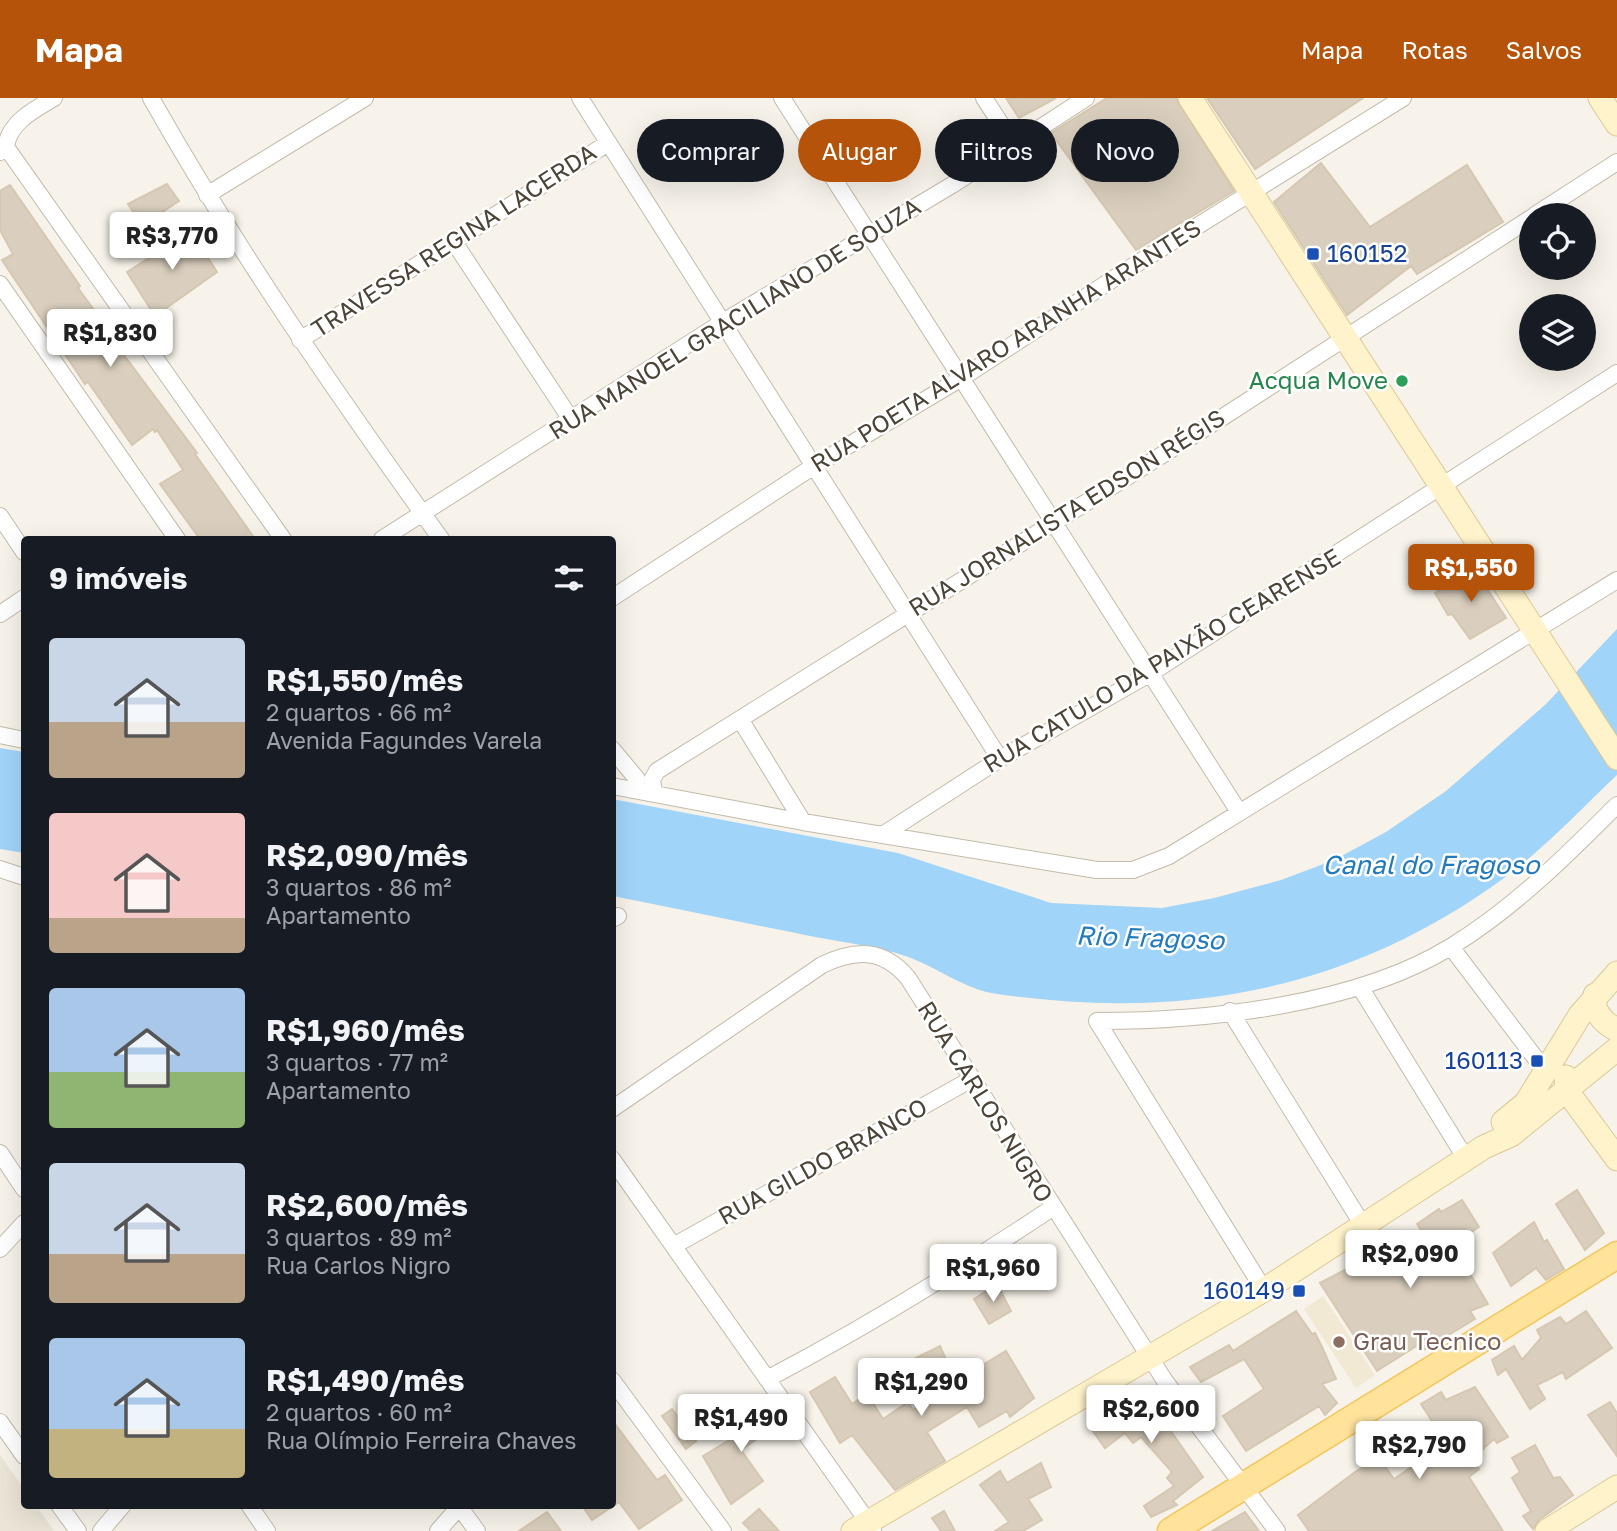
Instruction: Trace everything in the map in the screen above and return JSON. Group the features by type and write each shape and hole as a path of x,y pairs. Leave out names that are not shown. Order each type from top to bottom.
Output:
{"main road":[{"path":"1190,98 1617,758"},
{"path":"1600,98 1617,124"},
{"path":"1475,1153 1497,1127 1526,1103 1595,995 1617,973"},
{"path":"1595,995 1594,1006 1599,1015 1617,1030"},
{"path":"1565,1040 1567,1091 1617,1159"},
{"path":"865,1528 1264,1290 1475,1153 1511,1135 1617,1049"},
{"path":"1171,1531 1617,1255"},
{"path":"1547,1531 1617,1488"}],"street":[{"path":"54,98 22,119 11,131 3,149 281,536"},
{"path":"151,98 206,195 300,340 439,536"},
{"path":"206,195 365,98"},
{"path":"580,98 1000,759"},
{"path":"782,98 1238,812"},
{"path":"984,98 998,119"},
{"name":"RUA MANOEL GRACILIANO DE SOUZA","path":"1053,119 1086,98"},
{"name":"RUA POETA ALVARO ARANHA ARANTES","path":"616,595 814,466 960,379 1403,98"},
{"name":"TRAVESSA REGINA LACERDA","path":"300,340 608,142"},
{"name":"RUA JORNALISTA EDSON RÉGIS","path":"1554,203 1617,162"},
{"name":"RUA MANOEL GRACILIANO DE SOUZA","path":"387,536 572,421 723,322 953,182"},
{"name":"RUA JORNALISTA EDSON RÉGIS","path":"654,794 652,780 657,771 1346,338 1519,226"},
{"path":"454,242 572,421"},
{"path":"0,284 175,536"},
{"name":"RUA CATULO DA PAIXÃO CEARENSE","path":"884,835 1000,759 1151,673 1617,373"},
{"path":"0,516 21,548"},
{"path":"616,787 1062,866 1118,871 1155,863 1535,633 1617,580"},
{"path":"0,614 21,600"},
{"path":"740,719 803,822"},
{"path":"0,735 21,739"},
{"path":"616,754 637,779 633,790"},
{"path":"1264,1290 1097,1021 1168,1021 1292,1003 1360,987 1451,947 1512,904 1617,805"},
{"path":"1451,947 1546,1072"},
{"name":"RUA CARLOS NIGRO","path":"616,1106 806,974 844,956 860,953 879,954 894,962 908,978 970,1080 1150,1357 1278,1531"},
{"path":"1360,987 1475,1153"},
{"path":"1230,1011 1364,1227"},
{"name":"RUA GILDO BRANCO","path":"675,1245 970,1080"},
{"path":"0,1153 21,1184"},
{"path":"616,1164 767,1379 865,1528"},
{"path":"767,1379 867,1326 941,1282 1052,1208"},
{"path":"0,1249 21,1226"},
{"path":"616,1385 723,1531"},
{"path":"0,1422 21,1452"},
{"path":"62,1509 78,1531"},
{"path":"101,1531 120,1509"},
{"path":"252,1509 267,1531"},
{"path":"438,1531 456,1509"},
{"path":"461,1509 477,1531"}],"shaded area":[{"name":"Grau Tecnico","path":"1323,1296 1375,1375 1356,1388 1304,1309"},
{"path":"0,1455 21,1485 21,1509 39,1509 54,1531 0,1531"}],"water":[{"name":"Canal do Fragoso","path":"1617,629 1617,775 1519,866 1446,916 1387,947 1326,971 1263,988 1199,999 1134,1003 1066,1001 997,994 971,987 921,962 885,950 616,897 616,800 898,853 1051,903 1162,908 1214,898 1281,880 1334,860 1386,832 1446,791 1546,704"},
{"path":"0,748 21,752 21,852 0,849"}],"building":[{"path":"1006,98 1056,98 1019,118"},
{"path":"1107,98 1176,98 1234,191 1136,250 1087,182 1179,182 1179,119 1073,119"},
{"path":"1207,98 1363,98 1255,169"},
{"path":"1071,120 1071,161 1057,141 1057,129"},
{"path":"1321,163 1370,227 1467,165 1503,222 1417,274 1411,266 1347,315 1274,202"},
{"path":"167,184 179,201 142,225 128,204"},
{"path":"10,185 80,286 78,288 99,317 97,319 197,453 195,454 253,536 198,536 160,484 183,470 157,430 155,432 153,429 132,445 88,382 85,384 2,260 13,254 0,230 0,191"},
{"path":"189,228 217,272 155,316 127,272 165,248 163,244"},
{"path":"1474,569 1506,618 1470,639 1452,614 1448,615 1435,593"},
{"path":"1577,1190 1604,1233 1585,1250 1556,1204"},
{"path":"1462,1200 1479,1227 1449,1246 1461,1266 1464,1264 1488,1304 1470,1311 1475,1319 1422,1351 1418,1345 1377,1371 1320,1283 1421,1230 1417,1224 1439,1209 1441,1212"},
{"path":"1534,1222 1544,1242 1547,1240 1564,1269 1546,1280 1536,1268 1511,1286 1493,1253"},
{"path":"997,1284 1011,1311 989,1324 974,1299"},
{"path":"1296,1311 1312,1334 1315,1333 1322,1347 1336,1379 1322,1384 1337,1403 1325,1415 1319,1406 1246,1451 1223,1416 1264,1389 1244,1359 1201,1382 1190,1367 1229,1345 1233,1351"},
{"path":"1586,1311 1612,1348 1566,1379 1563,1372 1537,1385 1545,1399 1530,1409 1506,1369 1498,1375 1492,1360 1514,1346 1522,1360 1541,1338 1537,1330 1560,1317 1566,1324"},
{"path":"940,1346 947,1362 921,1373 912,1360"},
{"path":"1006,1351 1034,1398 1010,1417 1007,1411 979,1427 967,1407 927,1432 945,1461 895,1490 852,1435 840,1443 810,1392 835,1377 852,1404 867,1394 883,1419 908,1402 913,1410 962,1383 960,1379"},
{"path":"1475,1387 1508,1437 1497,1443 1494,1439 1472,1459 1479,1469 1469,1477 1503,1531 1309,1531 1298,1515 1355,1472 1379,1458 1394,1479 1420,1461 1425,1470 1452,1452 1421,1404 1441,1392 1446,1400"},
{"path":"1145,1391 1166,1417 1163,1420 1203,1477 1173,1501 1177,1505 1151,1517 1144,1506 1174,1486 1167,1478 1172,1472 1141,1437 1133,1443 1125,1433 1105,1448 1090,1427"},
{"path":"764,1402 780,1423 741,1450 763,1481 731,1504 703,1456 739,1434 732,1423"},
{"path":"1610,1402 1617,1413 1617,1456 1588,1415"},
{"path":"672,1409 696,1441 686,1449 662,1416"},
{"path":"616,1425 657,1480 665,1475 682,1500 639,1529 619,1502 616,1504"},
{"path":"1535,1445 1553,1478 1560,1477 1573,1495 1539,1520 1533,1529 1523,1516 1531,1511 1512,1478 1520,1472 1512,1458"},
{"path":"1041,1463 1051,1487 1028,1499 1042,1520 1023,1531 995,1531 1009,1522 980,1485 1000,1471 1007,1483"},
{"path":"585,1509 608,1509 592,1520"},
{"path":"759,1509 779,1531 751,1531 743,1523"},
{"path":"944,1511 955,1531 941,1531 932,1518"},
{"path":"547,1512 561,1531 519,1531"},
{"path":"1245,1512 1259,1531 1212,1531"}],"place":[{"name":"160152","path":"1313,254"},
{"name":"Acqua Move","path":"1402,381"},
{"name":"160113","path":"1537,1061"},
{"name":"160149","path":"1299,1291"},
{"name":"Grau Tecnico","path":"1339,1342"}],"water label":[{"name":"Rio Fragoso","path":"1150,938"}]}
